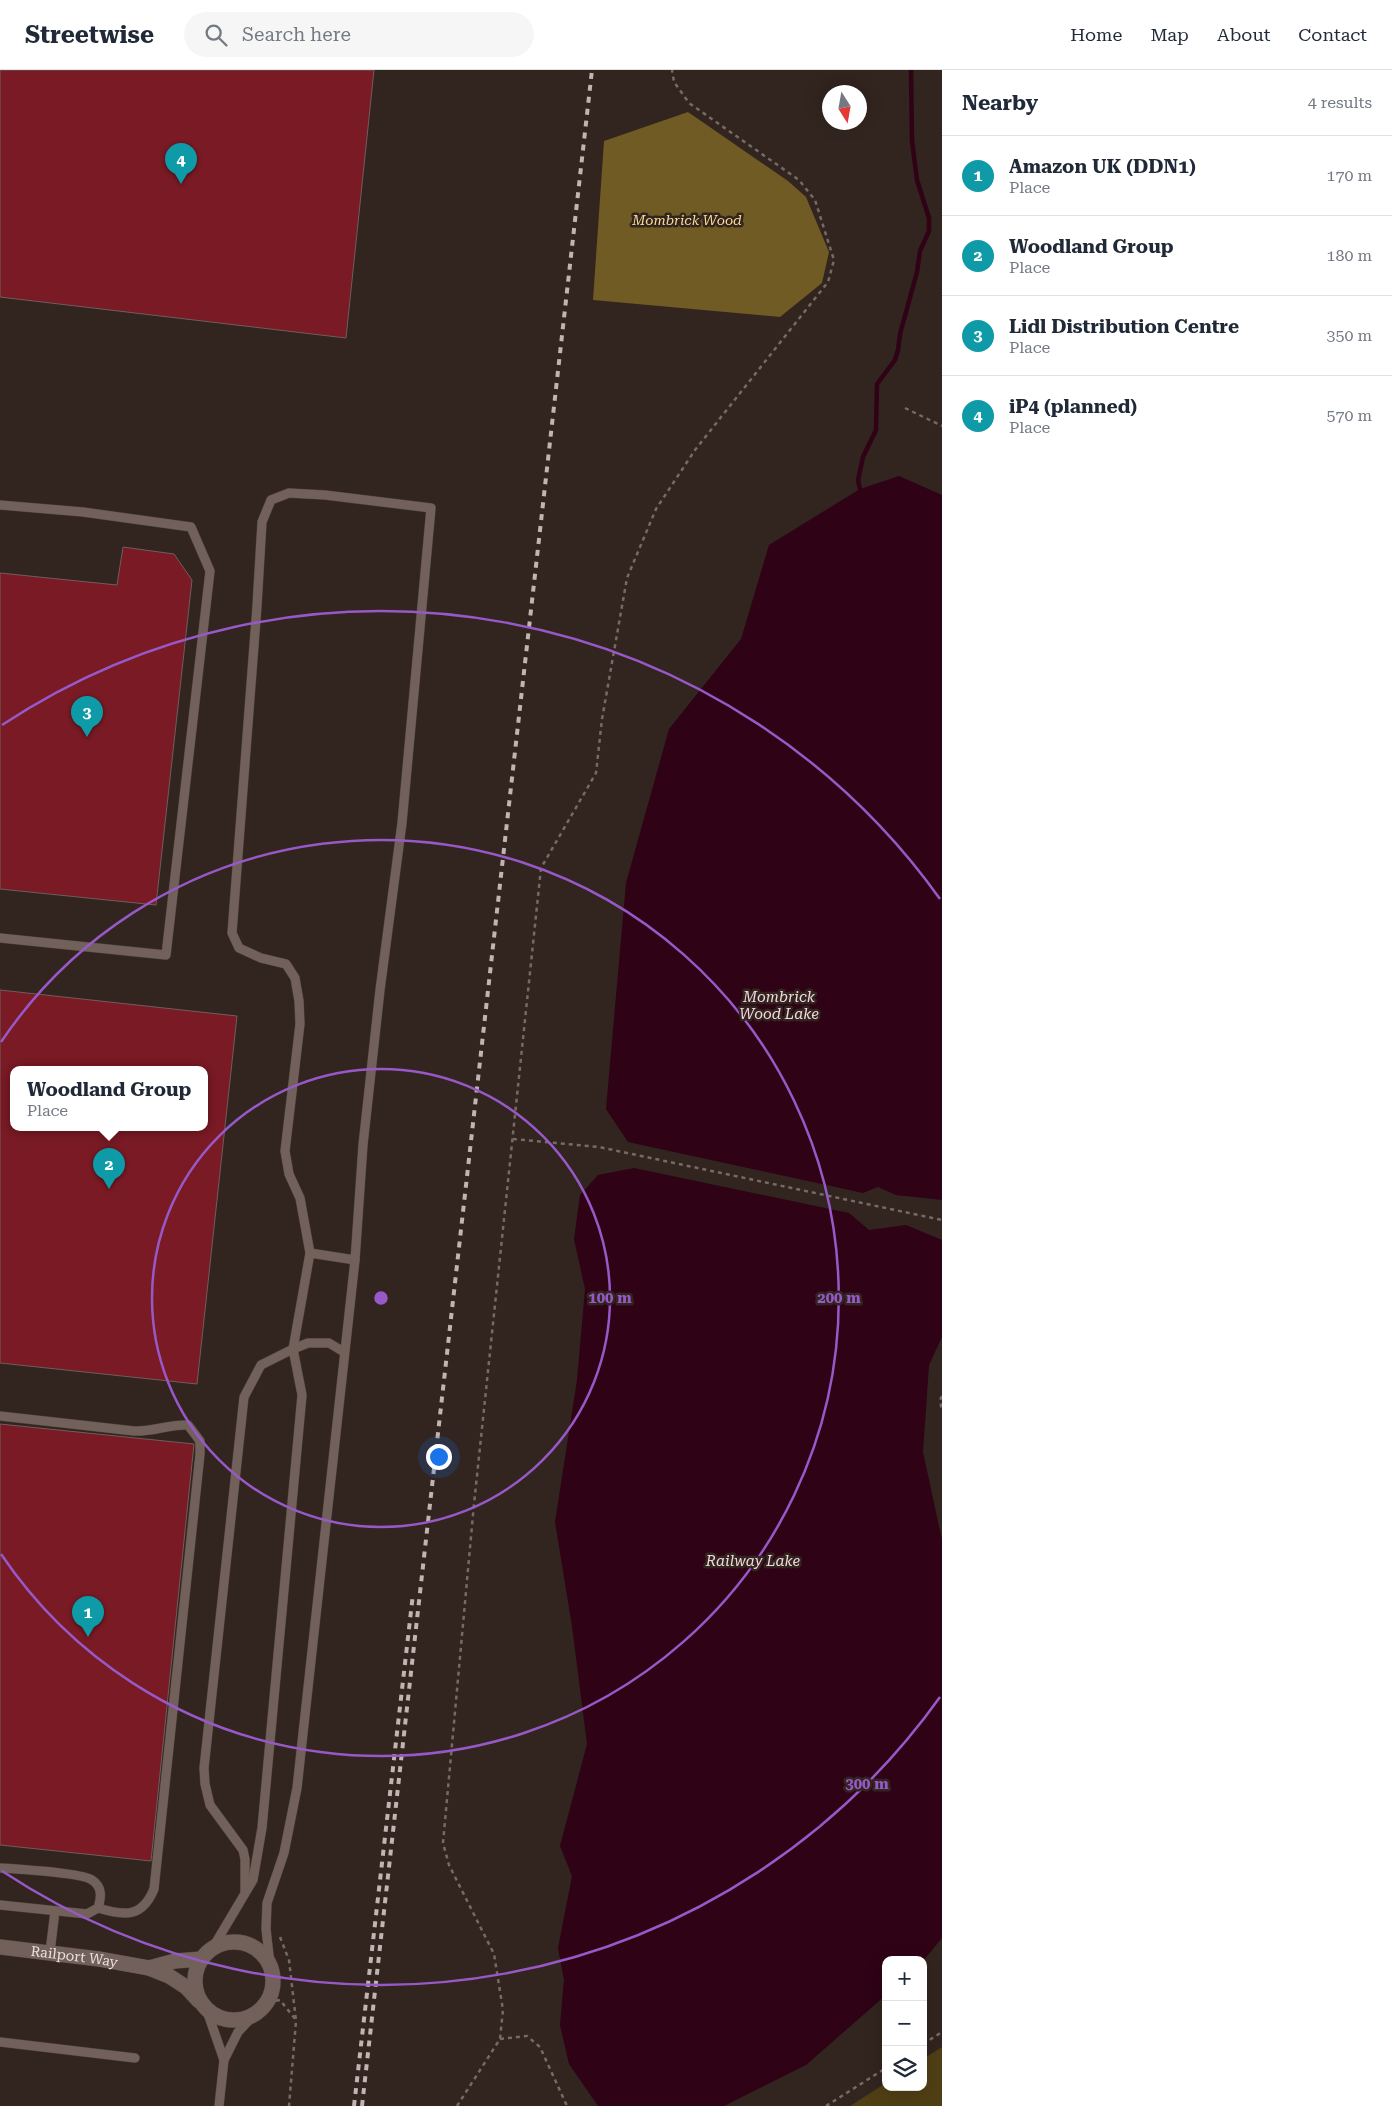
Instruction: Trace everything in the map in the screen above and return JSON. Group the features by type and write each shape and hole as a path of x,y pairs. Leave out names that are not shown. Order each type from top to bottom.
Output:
{"street":[{"path":"238,1942 251,1945 262,1953 270,1964 274,1976 273,1990 268,2002 253,2016 243,2020 232,2020 223,2018 206,2008 186,1987 169,1976 149,1968 207,1954 224,1943 238,1942"},
{"name":"Railport Way","path":"0,1947 50,1952 149,1968"},
{"path":"206,2008 198,1997 195,1984 196,1971 207,1954"}],"lane":[{"path":"207,1954 253,1880 262,1828 302,1395 293,1349 310,1253 300,1198 289,1174 285,1151 300,1024 295,978 286,964 261,958 239,948 232,933 258,606 262,522 271,500 288,493 325,494 430,508 402,823 380,990 363,1145 355,1260 297,1788 284,1853 267,1903 266,1929 270,1964"},
{"path":"0,506 83,512 191,526 210,571 166,955 0,938"},
{"path":"310,1253 355,1260"},
{"path":"244,1895 245,1859 243,1850 210,1805 205,1784 204,1768 244,1397 261,1364 293,1349 308,1343 329,1344 344,1352"},
{"path":"0,1416 134,1432 144,1432 177,1424 188,1425 200,1441 154,1889 149,1902 142,1909 116,1913 98,1908"},
{"path":"0,1868 79,1876 92,1880 99,1888 102,1897 98,1908 87,1914 0,1906"},
{"path":"50,1952 55,1911"},
{"path":"206,2008 224,2060"},
{"path":"219,2106 224,2060 238,2032 253,2016"},
{"path":"0,2042 135,2058"}],"path":[{"path":"457,2106 500,2039 503,2010 494,1954 449,1866 443,1843 474,1504 541,868 596,773 602,719 628,578 656,509 695,450 828,282 834,260 815,200 799,180 689,102 674,82 672,70"},
{"path":"905,408 942,426"},
{"path":"513,1139 599,1147 942,1220"},
{"path":"942,1396 940,1400 942,1411"},
{"path":"279,1935 288,1960 296,2021 289,2106"},
{"path":"268,2002 280,2000 296,2021"},
{"path":"927,2041 942,2032"},
{"path":"500,2039 527,2036 540,2047 567,2106"},
{"path":"826,2106 882,2071"}],"shaded area":[{"path":"942,2047 942,2106 850,2106 882,2086 882,2091 927,2091 927,2056"}],"green space":[{"name":"Mombrick Wood","path":"688,112 788,181 806,197 829,252 822,283 780,317 593,300 604,141"}],"water":[{"name":"Mombrick Wood Lake","path":"899,476 942,495 942,1200 896,1195 878,1187 863,1193 628,1142 606,1109 626,883 669,729 741,639 769,545 860,489"},
{"name":"Railway Lake","path":"634,1168 849,1213 869,1230 906,1225 942,1240 942,1337 929,1365 923,1452 942,1540 942,1938 927,1956 882,1956 882,1998 806,2065 724,2106 598,2106 569,2064 560,2025 564,1980 558,1948 572,1876 560,1846 587,1744 572,1626 555,1522 577,1380 585,1289 574,1239 580,1195 598,1175"}],"building":[{"path":"0,70 374,70 346,338 0,297"},
{"path":"123,547 174,554 192,580 156,905 0,889 0,573 117,585"},
{"path":"0,990 237,1016 197,1384 0,1363"},
{"path":"0,1424 194,1444 151,1861 0,1845"}],"waterway":[{"path":"860,489 858,480 863,457 876,430 877,384 895,360 917,272 920,251 929,231 929,218 917,180 912,141 911,70"}],"railway":[{"path":"362,2106 592,70"},
{"path":"354,2106 413,1594"}],"place":[{"name":"iP4 (planned)","path":"181,184"},
{"name":"Lidl Distribution Centre","path":"87,737"},
{"name":"Woodland Group","path":"109,1189"},
{"name":"Amazon UK (DDN1)","path":"88,1637"}]}
